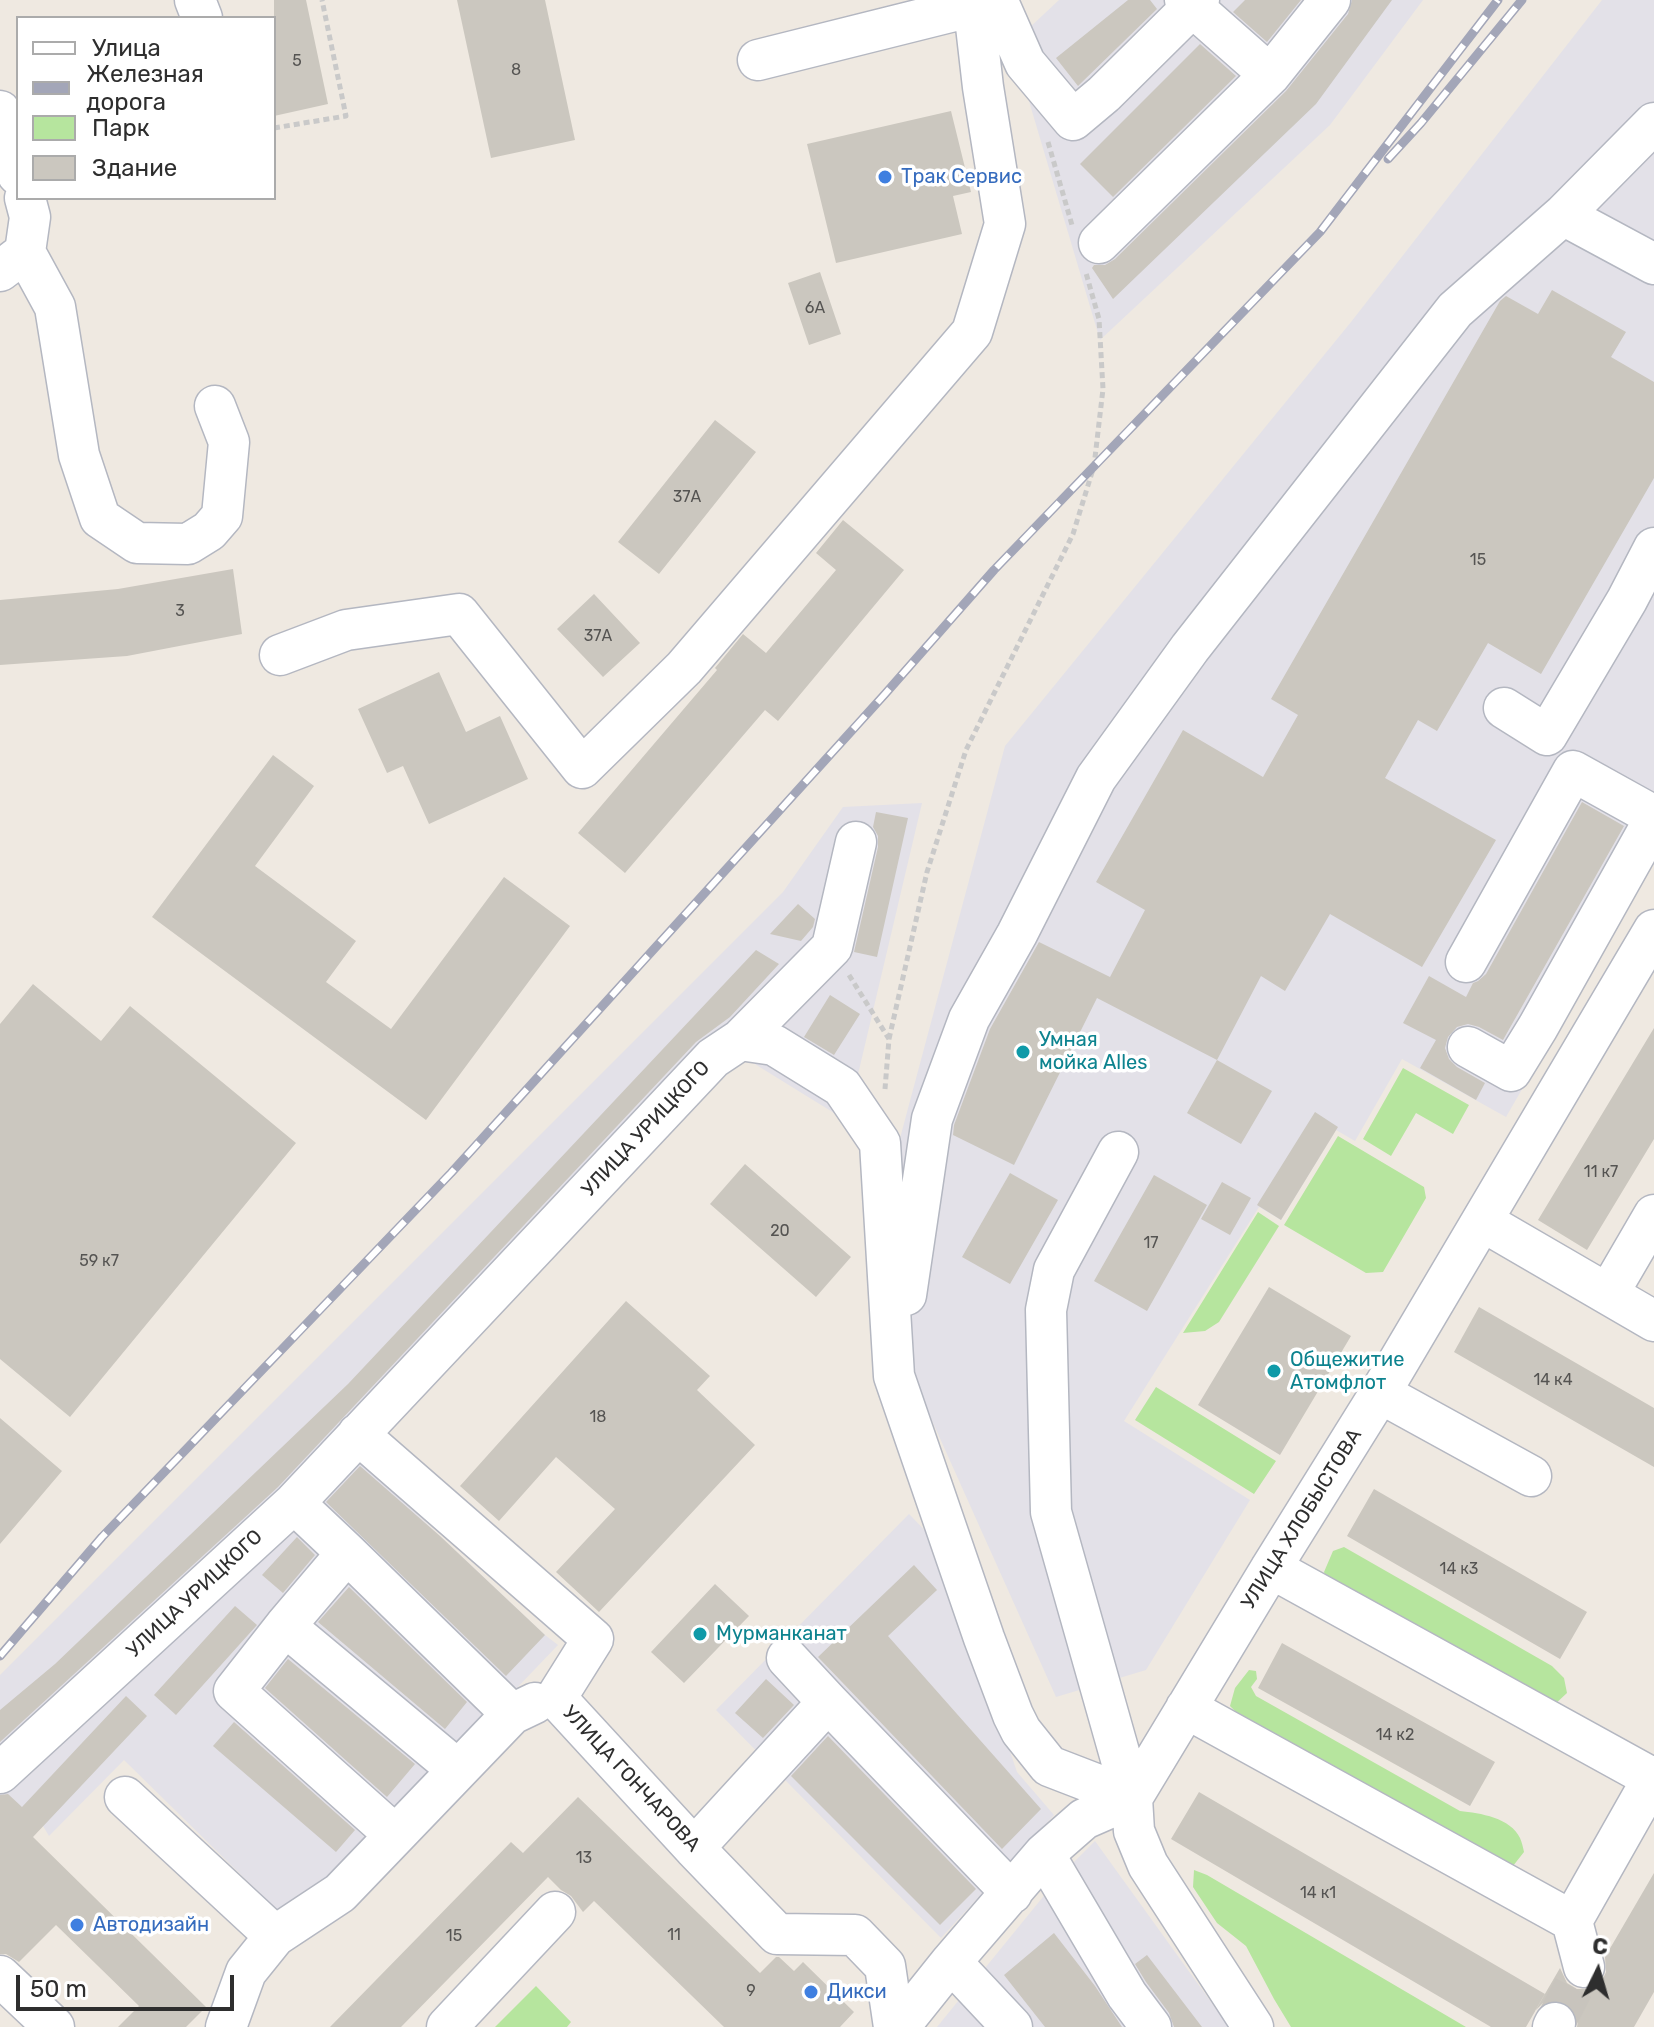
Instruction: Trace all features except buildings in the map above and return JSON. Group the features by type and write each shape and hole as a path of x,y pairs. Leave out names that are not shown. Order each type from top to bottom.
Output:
{"street":[{"path":"1085,244 1270,75 1330,0"},
{"path":"758,60 973,3 999,4 1025,63 1073,120 1104,94 1193,2 1270,75"},
{"path":"280,655 346,630 459,614 582,768 684,668 972,332 1005,224 973,3"},
{"path":"0,111 16,168"},
{"path":"894,1376 932,1119 969,1019 1017,934 1096,778 1190,648 1455,310 1563,215 1654,123"},
{"path":"26,200 30,217 12,262 55,307 79,455 100,518 137,543 188,544 209,531 222,516 229,442 215,406"},
{"path":"1563,215 1654,264"},
{"path":"1504,708 1547,735 1640,608 1654,548"},
{"path":"1466,962 1573,771 1654,818 1511,1071 1468,1047"},
{"path":"832,947 856,842"},
{"name":"УЛИЦА ХЛОБЫСТОВА","path":"1132,1798 1380,1393 1654,930"},
{"path":"1583,946 1628,973"},
{"name":"УЛИЦА УРИЦКОГО","path":"0,1773 294,1503 713,1058 740,1040 832,947"},
{"path":"1538,1027 1581,1054"},
{"path":"740,1040 774,1045 842,1087 880,1143 894,1376 984,1638 1021,1731 1049,1766 1132,1798"},
{"path":"1118,1152 1054,1270 1046,1310 1051,1512 1132,1798 1134,1831 1148,1865 1253,2027"},
{"path":"1608,1294 1654,1215"},
{"path":"1482,1221 1654,1321"},
{"path":"1380,1393 1531,1476"},
{"name":"УЛИЦА ГОНЧАРОВА","path":"358,1434 593,1639 556,1698 777,1934 855,1935 885,1966 896,2027"},
{"path":"294,1503 512,1714"},
{"path":"347,1553 234,1691 395,1835"},
{"path":"1271,1568 1653,1777 1572,1921 1584,1967"},
{"path":"285,1626 458,1770"},
{"path":"787,1658 1012,1893"},
{"path":"226,2027 246,1972 275,1936 340,1893 512,1714 556,1698"},
{"path":"694,1848 828,1702"},
{"path":"1186,1708 1572,1921"},
{"path":"125,1797 275,1936"},
{"path":"896,2027 1044,1854 1084,1819 1132,1798"},
{"path":"1044,1854 1127,1995 1151,2027"},
{"path":"447,2027 555,1912"},
{"path":"951,1962 1012,2027"},
{"path":"0,1976 54,2027"}],"path":[{"path":"276,128 346,116 322,0"},
{"path":"880,1143 889,1039 927,872 966,750 1073,534 1094,466 1103,389 1099,319 1085,244 1047,138"},
{"path":"832,947 889,1039"}],"shaded area":[{"path":"1059,0 1423,0 1330,125 1100,340 1012,44"},
{"path":"1602,0 1654,0 1654,860 1506,1117 1402,1059 1355,1141 1336,1130 1281,1220 1259,1207 1124,1421 1250,1500 1146,1670 1056,1697 912,1376 899,1142 1005,746 1351,322"},
{"path":"922,803 847,1121 737,1053 352,1453 558,1645 291,1924 124,1760 49,1836 26,1811 0,1838 0,1675 783,892 843,807"},
{"path":"909,1514 940,1546 1017,1772 1054,1815 941,1938 716,1710"},
{"path":"1095,1841 1229,2027 937,2027 1060,1876"}],"green space":[{"path":"1403,1068 1469,1105 1453,1134 1416,1113 1391,1156 1363,1139"},
{"path":"1338,1136 1424,1187 1426,1198 1383,1272 1366,1273 1284,1225"},
{"path":"1258,1212 1279,1226 1219,1322 1205,1331 1183,1333"},
{"path":"1156,1387 1276,1461 1254,1494 1135,1420"},
{"path":"1344,1547 1552,1666 1564,1678 1567,1693 1553,1706 1330,1588 1324,1572 1333,1551"},
{"path":"1249,1670 1256,1671 1257,1679 1251,1687 1256,1696 1460,1811 1502,1821 1516,1831 1524,1852 1509,1871 1248,1724 1230,1706 1235,1688"},
{"path":"1194,1870 1466,2027 1291,2027 1246,1946 1217,1923 1193,1887"},
{"path":"536,1986 571,2022 567,2027 495,2027"}],"tunnel":[{"path":"1555,2023 1584,1967"}],"railway":[{"path":"0,1656 102,1537 451,1173 994,570 1320,232 1498,0"},
{"path":"1388,159 1522,0"}],"place":[{"name":"Трак Сервис","path":"885,177"},
{"name":"Умная мойка Alles","path":"1023,1052"},
{"name":"Общежитие Атомфлот","path":"1274,1371"},
{"name":"Мурманканат","path":"700,1634"},
{"name":"Автодизайн","path":"77,1925"},
{"name":"Дикси","path":"811,1992"}]}
